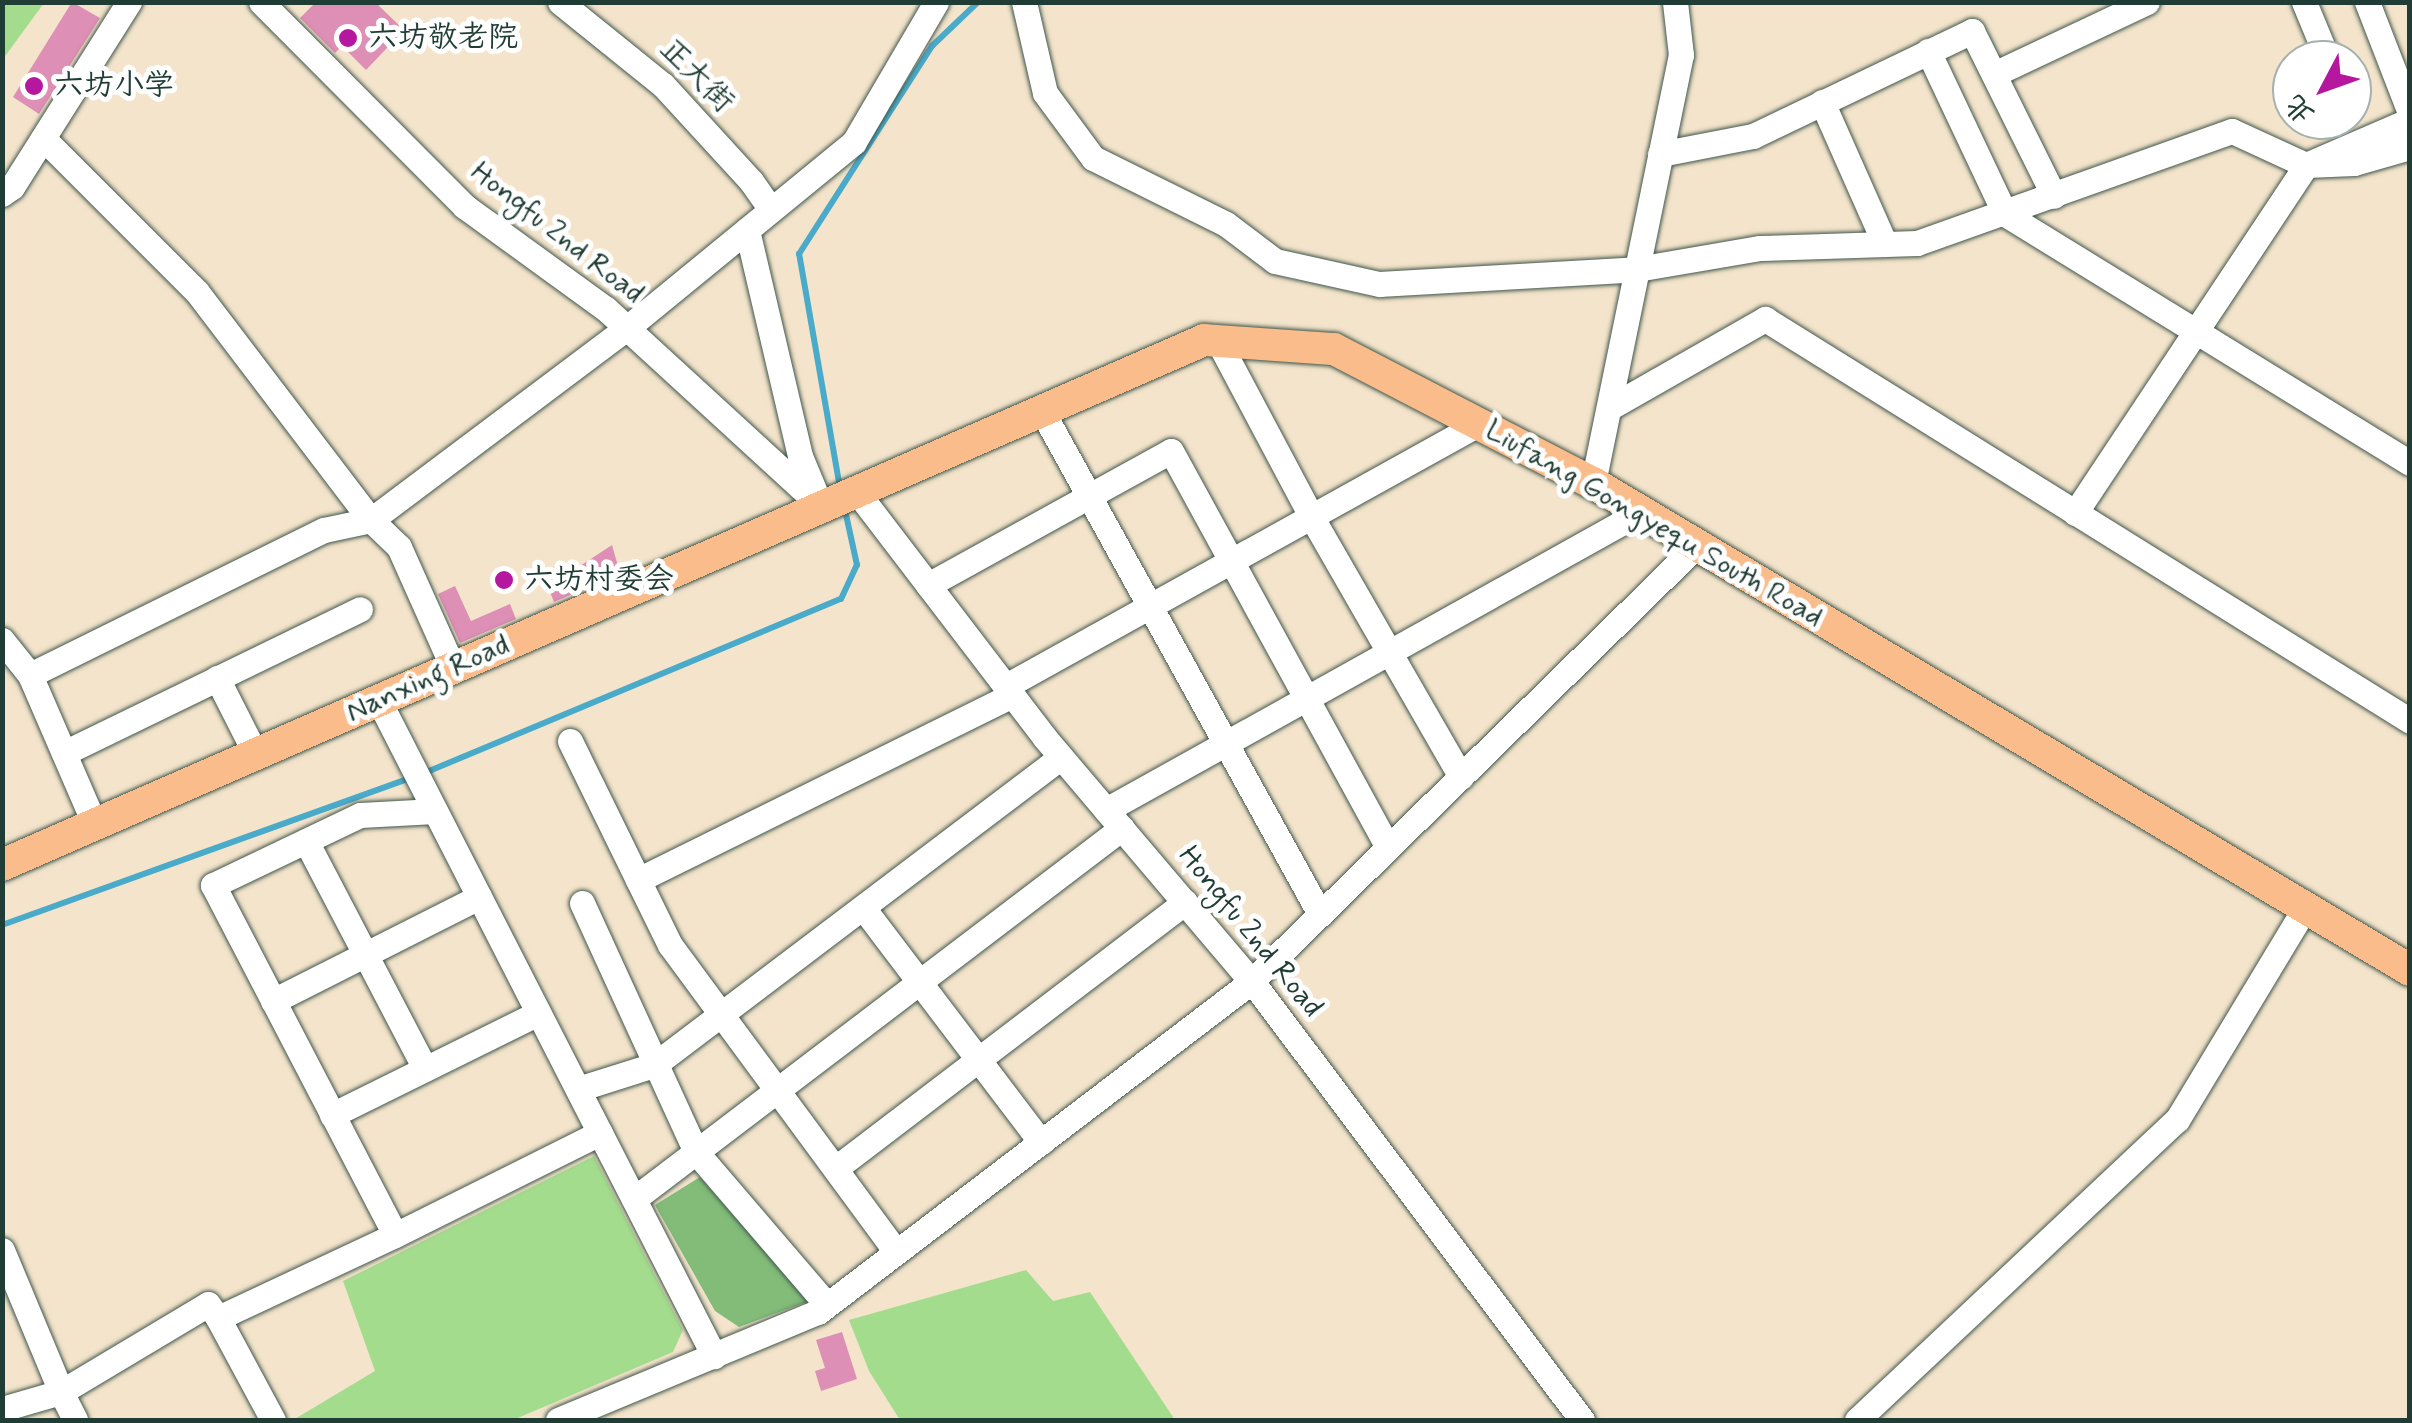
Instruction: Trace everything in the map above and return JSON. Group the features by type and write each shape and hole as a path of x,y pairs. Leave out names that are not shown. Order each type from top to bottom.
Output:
{"main road":[{"name":"Liufang Gongyequ South Road","path":"840,499 1204,340 1334,349 1594,483 2410,970"},
{"name":"Nanxing Road","path":"2,865 840,499"}],"street":[{"path":"2,194 43,138 129,2"},
{"name":"Hongfu 2nd Road","path":"261,2 464,206 627,328 840,499 928,584 1061,757 1252,981 1582,1420"},
{"name":"正大街","path":"560,2 663,85 751,181 771,210"},
{"path":"30,675 324,530 371,520 627,328 854,142 936,2"},
{"path":"1024,2 1045,92 1093,158 1226,224 1275,261 1379,284 1637,269 1760,248 1917,243 2232,132 2306,165 2354,163 2410,147"},
{"path":"1594,483 1681,55 1675,2"},
{"path":"1994,74 2146,2"},
{"path":"2304,2 2320,40"},
{"path":"2367,2 2410,116 2372,126"},
{"path":"1660,154 1753,136 1972,31 2054,196"},
{"path":"1928,51 2005,214 2410,463"},
{"path":"1822,102 1885,244"},
{"path":"43,138 196,292 371,520 399,547 453,668"},
{"path":"2075,513 2306,165 2342,140"},
{"path":"747,230 800,456 840,499"},
{"path":"1609,408 1764,319 2410,721"},
{"path":"1218,341 1312,516 1461,777"},
{"path":"1042,411 1320,914"},
{"path":"638,880 1009,691 1148,607 1478,424"},
{"path":"928,584 1171,451 1388,848"},
{"path":"634,1200 918,982 1114,819 1224,744 1641,512"},
{"path":"558,1420 827,1305 1252,981 1697,546"},
{"path":"64,753 360,609"},
{"path":"2,640 30,675 95,825"},
{"path":"217,678 256,754"},
{"path":"379,700 714,1356"},
{"path":"570,741 670,944 896,1252"},
{"path":"578,1089 654,1065 1061,757"},
{"path":"395,1235 213,886 360,816 435,811"},
{"path":"306,841 425,1069"},
{"path":"273,1001 479,897"},
{"path":"836,1168 1185,902"},
{"path":"582,903 696,1152 827,1305"},
{"path":"1857,1420 2177,1120 2305,908"},
{"path":"864,909 1041,1142"},
{"path":"332,1115 538,1013"},
{"path":"218,1318 600,1134"},
{"path":"2,1250 76,1420"},
{"path":"2,1409 61,1392 208,1304 273,1420"}],"green space":[{"path":"2,3 44,3 3,59"},
{"path":"594,1156 683,1330 673,1352 513,1420 293,1420 375,1371 343,1281"},
{"path":"700,1177 809,1301 739,1327 715,1311 655,1205"},
{"path":"1026,1270 1053,1301 1090,1292 1175,1420 900,1420 869,1371 849,1320"}],"building":[{"path":"72,2 100,18 39,114 13,97"},
{"name":"六坊敬老院","path":"316,2 375,2 404,30 366,70 342,46 335,53 300,18"},
{"path":"612,545 620,573 554,602 548,587"},
{"path":"455,586 471,621 510,604 516,619 460,643 438,594"},
{"path":"842,1332 857,1379 821,1391 815,1371 825,1368 816,1340"}],"waterway":[{"path":"840,488 799,254 932,46 978,2"},
{"path":"422,774 841,599 857,565 845,510"},
{"path":"2,925 411,778"}],"place":[{"name":"六坊敬老院","path":"348,38"},
{"name":"六坊小学","path":"34,86"},
{"name":"六坊村委会","path":"504,580"}]}
